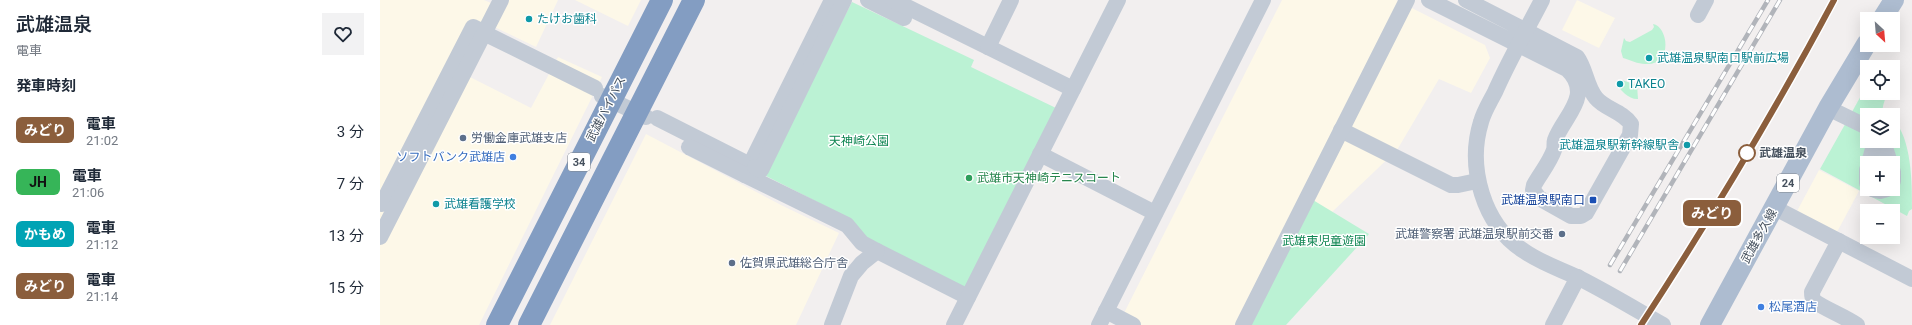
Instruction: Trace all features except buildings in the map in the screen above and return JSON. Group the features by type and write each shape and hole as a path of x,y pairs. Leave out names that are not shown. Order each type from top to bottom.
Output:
{"highway":[{"name":"武雄バイパス","path":"497,325 662,0"},
{"name":"34","path":"529,325 694,0"}],"main road":[{"path":"1886,12 1894,0"},
{"name":"武雄多久線","path":"1710,325 1775,208 1828,108 1862,52"}],"street":[{"path":"380,237 384,211 483,36 501,0"},
{"path":"748,168 832,0"},
{"path":"748,168 761,170 844,0"},
{"path":"868,0 992,60 993,49 1011,0"},
{"path":"893,0 1073,89"},
{"path":"993,49 1022,0"},
{"path":"954,325 1118,0"},
{"path":"1099,325 1263,0"},
{"path":"1243,325 1340,130 1407,0"},
{"path":"1429,0 1522,37 1577,58 1582,65 1594,95 1599,101 1624,116 1631,124 1630,135 1586,213 1581,216 1571,216 1539,198 1533,190 1534,185 1554,149 1554,141 1574,110 1578,97 1577,84 1567,69 1522,37 1466,0"},
{"path":"1542,0 1522,37 1481,121 1476,147 1477,181 1484,199 1496,222 1522,251 1549,266 1578,277 1663,325"},
{"path":"1698,15 1706,0"},
{"path":"483,36 574,88"},
{"path":"483,36 593,89 660,126 748,168 847,225 862,243 968,297"},
{"path":"1828,108 1860,124"},
{"path":"1850,120 1860,128"},
{"path":"1340,130 1451,185 1477,181"},
{"path":"1040,154 1155,213"},
{"path":"1775,208 1912,279"},
{"path":"1839,241 1812,292 1812,296 1813,300 1845,316 1857,325"},
{"path":"832,325 851,276 862,263 877,251"},
{"path":"1553,325 1578,277"},
{"path":"1106,311 1133,325"}],"shaded area":[{"path":"380,0 484,0 491,3 493,0 558,0 536,47 482,21 466,75 531,108 558,57 602,77 479,325 380,325"},
{"path":"575,0 641,0 628,26"},
{"path":"1282,0 1396,0 1485,45 1490,58 1471,93 1439,79 1397,150 1332,212 1313,201 1249,325 1118,325"},
{"path":"1577,0 1615,18 1599,48 1562,30"},
{"path":"646,134 781,205 839,233 796,325 550,325"},
{"path":"1819,170 1859,191 1836,234 1796,213"}],"green space":[{"name":"天神崎公園","path":"852,2 974,60 971,67 1056,108 966,289 869,241 847,217 764,175"},
{"path":"1653,24 1658,26 1665,38 1666,46 1661,59 1654,63 1645,64 1623,58 1621,51 1624,38 1626,41 1630,42 1652,30 1654,27"},
{"path":"1622,80 1637,85 1638,99 1632,98 1625,94 1616,82"},
{"path":"1860,98 1860,100 1885,100 1883,108 1860,108 1860,148 1900,148 1900,130 1904,138 1910,162 1912,209 1909,211 1907,216 1900,212 1900,204 1885,204 1870,196 1900,196 1900,156 1860,156 1860,191 1820,169"},
{"name":"武雄東児童遊園","path":"1313,200 1369,234 1286,325 1249,325"}],"railway":[{"path":"1610,265 1768,0"},
{"path":"1620,271 1780,0"},
{"path":"1641,325 1741,164 1789,83 1834,0"}],"train":[{"name":"みどり","path":"1641,325 1675,274 1753,145 1834,0"}],"place":[{"name":"たけお歯科","path":"529,19"},
{"name":"武雄温泉駅南口駅前広場","path":"1649,58"},
{"name":"TAKEO","path":"1620,84"},
{"name":"労働金庫武雄支店","path":"463,138"},
{"name":"武雄温泉駅新幹線駅舎","path":"1687,145"},
{"name":"武雄温泉","path":"1747,153"},
{"name":"ソフトバンク武雄店","path":"513,157"},
{"name":"武雄市天神崎テニスコート","path":"969,178"},
{"name":"武雄温泉駅南口","path":"1593,200"},
{"name":"武雄看護学校","path":"436,204"},
{"name":"武雄警察署 武雄温泉駅前交番","path":"1562,234"},
{"name":"佐賀県武雄総合庁舎","path":"732,263"},
{"name":"松尾酒店","path":"1761,307"}]}
